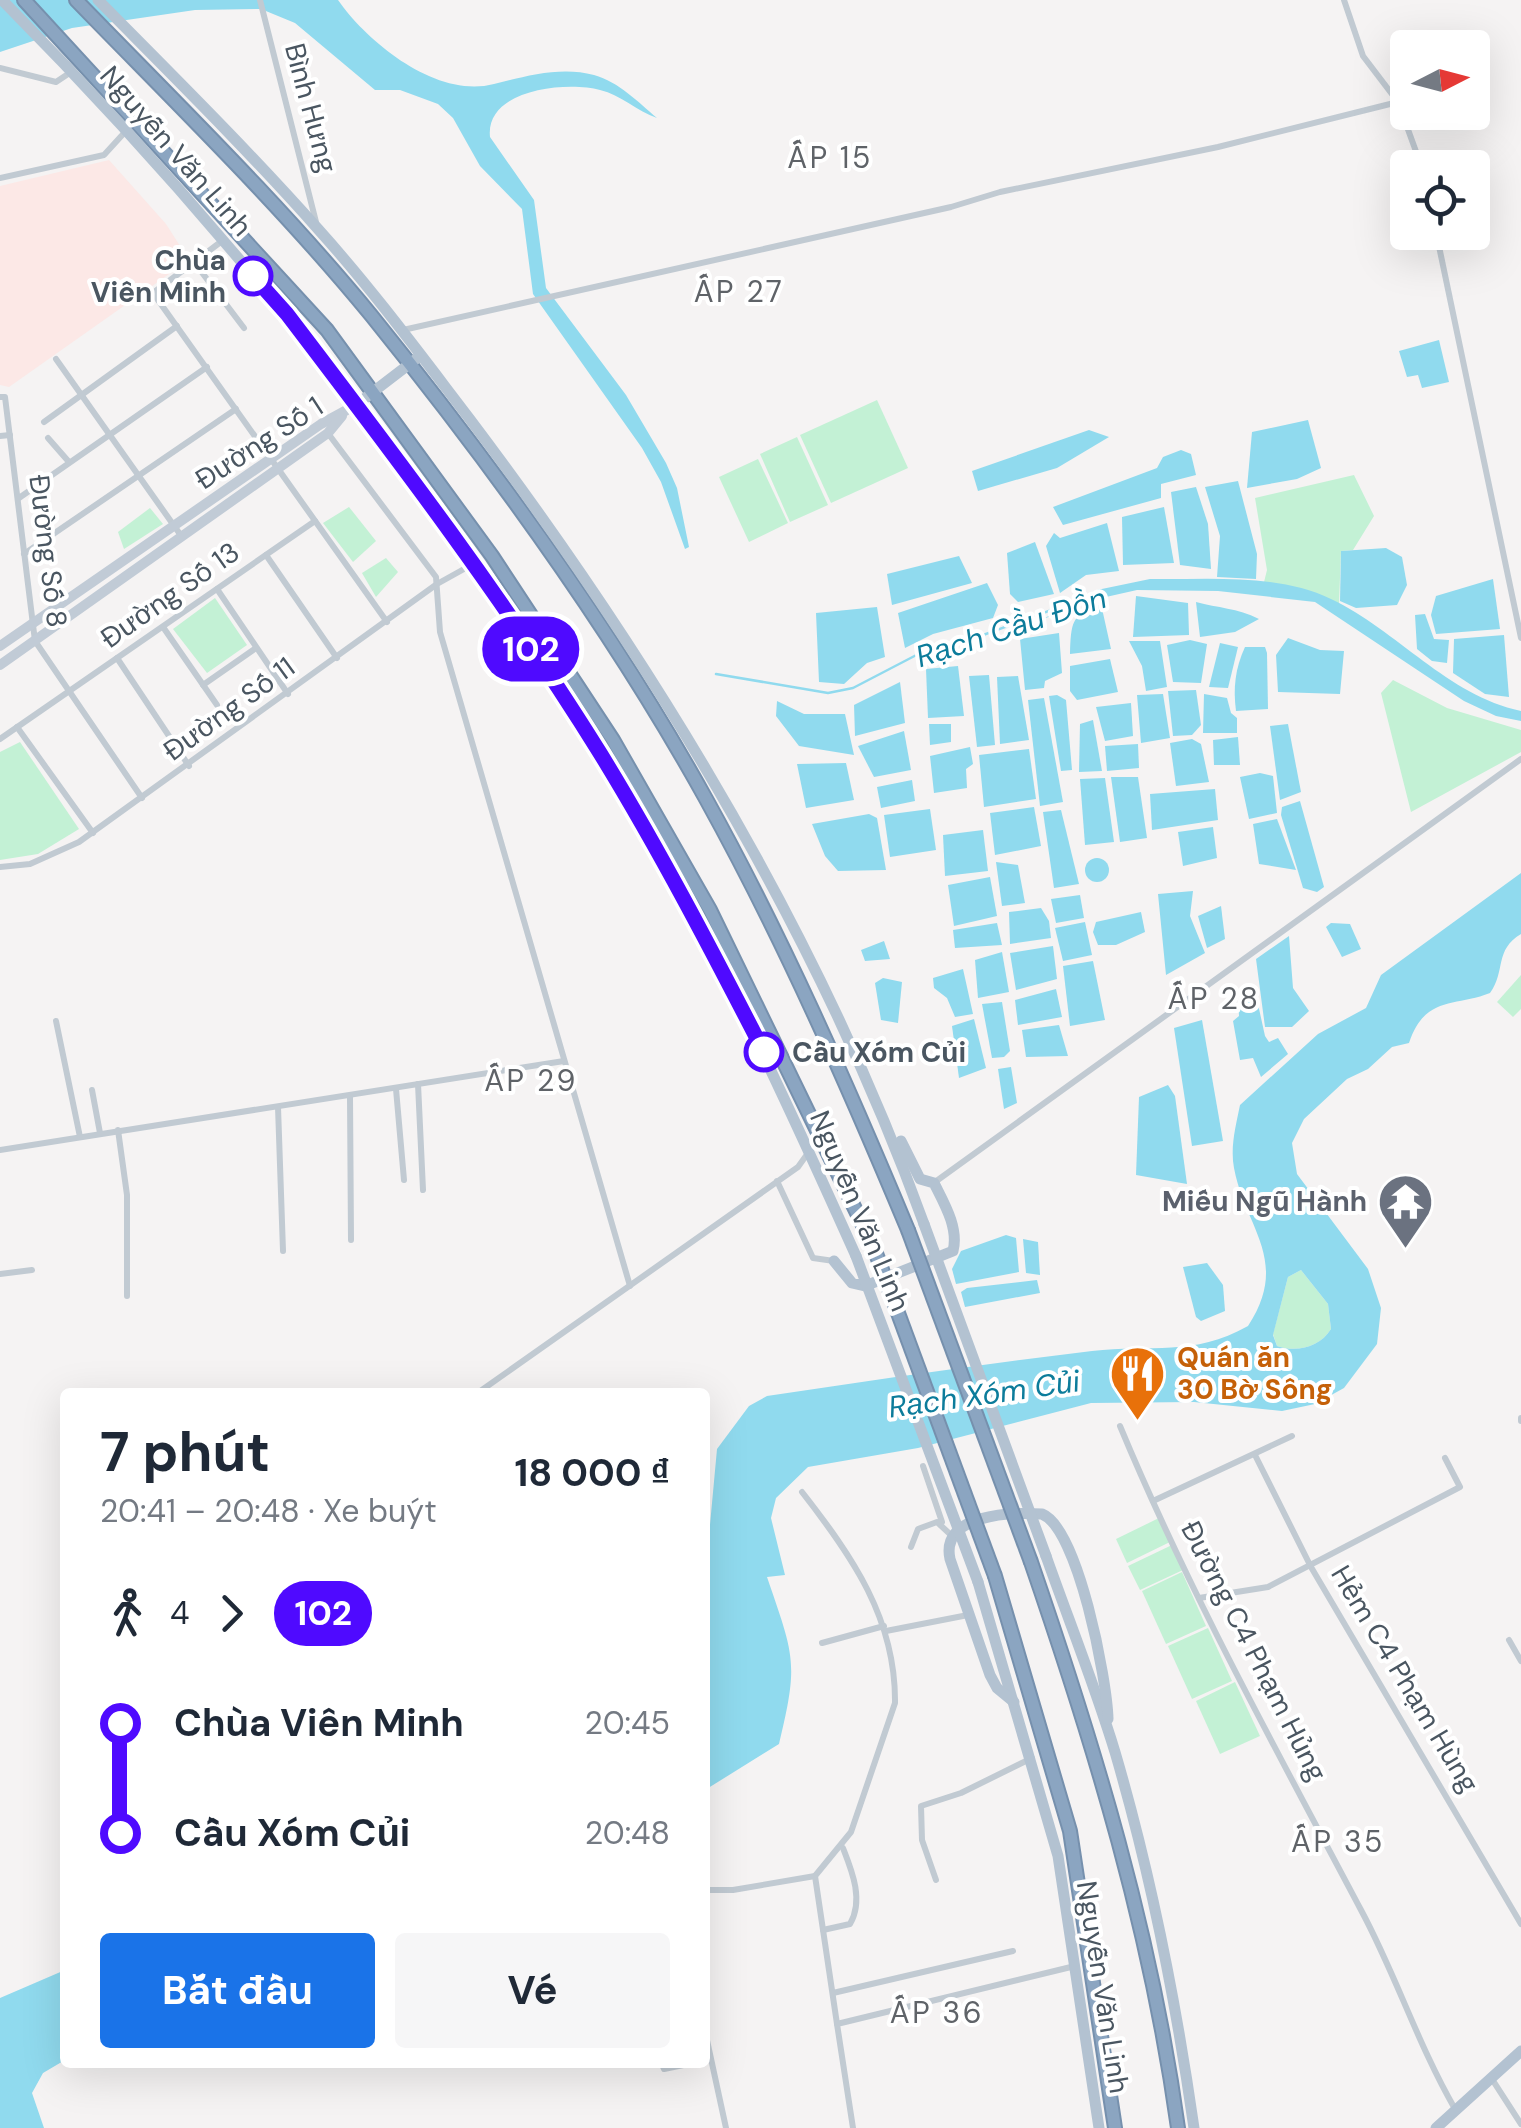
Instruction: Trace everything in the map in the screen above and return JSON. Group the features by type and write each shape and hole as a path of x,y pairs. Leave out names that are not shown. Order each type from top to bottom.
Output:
{"highway":[{"name":"Nguyễn Văn Linh","path":"24,0 58,46 246,238 375,392 492,556 612,740 741,969 874,1248 995,1576 1070,1831 1115,2128"},
{"name":"Nguyễn Văn Linh","path":"76,0 307,241 408,365 583,600 704,794 842,1072 908,1230 1031,1562 1096,1751 1124,1853 1153,1978 1178,2128"}],"main road":[{"name":"Nguyễn Văn Linh","path":"2,0 58,46 72,71 287,314 356,405 474,564 610,770 711,950 856,1256 978,1582 1058,1856 1099,2128"},
{"name":"Nguyễn Văn Linh","path":"98,0 318,228 403,330 600,598 721,796 884,1118 1046,1556 1109,1734 1165,1958 1194,2128"},
{"path":"356,405 421,355"},
{"path":"834,1261 852,1282 865,1286 948,1254 954,1246 954,1232 934,1183 920,1179 892,1120 884,1118"},
{"path":"1016,1703 993,1682 948,1551 951,1536 968,1524 1022,1513 1042,1514 1058,1524 1098,1648 1109,1734"},
{"path":"1436,2128 1521,2051"},
{"path":"1092,2080 1108,2078"}],"street":[{"name":"Bình Hưng","path":"260,0 318,228"},
{"path":"1344,0 1363,56 1390,91"},
{"path":"0,68 56,82 72,71"},
{"path":"403,330 1218,147 1390,104"},
{"path":"0,178 104,155 126,131"},
{"path":"222,241 153,293 387,622"},
{"path":"1440,250 1521,638"},
{"path":"194,262 244,328"},
{"path":"44,422 177,326"},
{"path":"56,360 179,532"},
{"path":"18,498 206,368"},
{"name":"Đường Số 8","path":"2,397 35,641 142,798"},
{"name":"Đường Số 1","path":"0,665 356,405"},
{"path":"24,554 236,410"},
{"path":"325,428 438,584 440,632 630,1286"},
{"path":"0,436 10,435"},
{"path":"48,438 69,462"},
{"name":"Đường Số 13","path":"0,739 315,521"},
{"name":"Đường Số 1","path":"0,646 179,532"},
{"path":"266,555 338,658"},
{"name":"Đường Số 11","path":"0,867 45,858 93,832 438,584 474,564"},
{"path":"217,590 288,694"},
{"path":"163,627 217,704"},
{"path":"204,684 256,648"},
{"path":"117,658 189,766"},
{"path":"18,727 93,832"},
{"path":"934,1183 1462,797 1521,760"},
{"path":"56,1021 80,1137"},
{"path":"0,1150 564,1062"},
{"path":"418,1084 423,1190"},
{"path":"396,1089 404,1180"},
{"path":"92,1090 100,1133"},
{"path":"350,1098 352,1240"},
{"path":"278,1107 283,1250"},
{"path":"118,1130 128,1194 127,1296"},
{"path":"484,1388 798,1167 809,1151"},
{"path":"798,1167 818,1170"},
{"path":"777,1181 813,1258 834,1261"},
{"path":"0,1274 32,1270"},
{"name":"Đường C4 Phạm Hủng","path":"1120,1426 1199,1598 1363,1913 1409,2020 1456,2110"},
{"path":"1153,1501 1292,1436"},
{"name":"Hẻm C4 Phạm Hùng","path":"1254,1456 1311,1567 1521,1924"},
{"path":"1199,1598 1268,1587 1460,1487 1445,1458"},
{"path":"923,1466 942,1522 951,1536"},
{"path":"802,1492 858,1568 885,1628 895,1703 843,1848 822,1863 815,1876 853,2128"},
{"path":"911,1547 918,1529 942,1522"},
{"path":"822,1643 885,1628 970,1615"},
{"path":"1510,1640 1521,1661"},
{"path":"936,1880 922,1840 921,1806 961,1794 1032,1758"},
{"path":"823,1930 850,1924 856,1912 856,1878 843,1848"},
{"path":"710,1890 733,1890 815,1876"},
{"path":"833,1993 1013,1952"},
{"path":"838,2024 1076,1966"},
{"path":"708,2068 726,2128"},
{"path":"1492,2078 1521,2124"}],"shaded area":[{"path":"109,160 166,224 189,260 9,387 0,385 0,186"}],"green space":[{"path":"877,400 908,468 831,503 800,435"},
{"path":"797,437 828,505 790,522 760,454"},
{"path":"758,459 788,523 749,542 719,477"},
{"path":"1354,475 1374,516 1353,550 1341,551 1339,604 1264,582 1267,570 1255,498"},
{"path":"349,507 376,541 353,562 323,523"},
{"path":"150,508 163,524 124,549 118,532"},
{"path":"386,558 398,572 376,597 362,573"},
{"path":"215,598 247,645 207,673 173,629"},
{"path":"1393,680 1447,708 1521,730 1521,752 1411,812 1381,693"},
{"path":"20,742 79,829 38,854 0,860 0,752"},
{"path":"1521,975 1521,1009 1513,1017 1497,1002"},
{"path":"1301,1270 1328,1304 1331,1329 1314,1344 1300,1348 1277,1346 1273,1334 1288,1277"},
{"path":"1159,1518 1170,1542 1127,1563 1116,1539"},
{"path":"1172,1545 1183,1570 1140,1590 1128,1566"},
{"path":"1182,1572 1206,1626 1166,1644 1142,1591"},
{"path":"1208,1628 1232,1681 1192,1699 1168,1646"},
{"path":"1235,1682 1260,1736 1220,1754 1196,1701"}],"water":[{"path":"0,0 338,0 367,33 406,64 450,83 494,84 569,71 603,78 628,93 657,118 600,90 549,88 531,92 500,108 492,121 490,137 534,200 546,288 626,395 666,463 677,488 689,547 685,549 661,482 642,448 533,294 522,209 480,166 453,118 438,104 400,90 375,90 295,23 261,9 195,10 72,28 0,52"},
{"path":"1439,340 1449,382 1422,388 1418,375 1407,377 1399,351"},
{"path":"1308,420 1321,468 1297,479 1247,488 1252,432"},
{"path":"1089,430 1109,437 1057,468 978,491 972,471"},
{"path":"1181,450 1191,454 1196,475 1161,484 1161,498 1063,525 1053,507 1157,468 1163,457"},
{"path":"1238,481 1257,554 1256,579 1217,577 1220,536 1205,487"},
{"path":"1196,487 1208,524 1211,569 1180,565 1171,492"},
{"path":"1164,507 1174,563 1123,565 1122,517"},
{"path":"1107,523 1119,571 1086,575 1060,593 1046,546 1054,533 1060,538"},
{"path":"1035,542 1054,594 1018,602 1010,594 1007,553"},
{"path":"1386,548 1402,557 1407,585 1397,605 1356,608 1340,601 1341,551"},
{"path":"959,556 972,583 892,605 887,574"},
{"path":"1150,579 1266,582 1331,599 1446,677 1494,703 1521,711 1521,721 1496,716 1464,701 1315,602 1218,591 1137,590 1097,599 1043,619 1097,590"},
{"path":"1493,579 1500,629 1436,634 1431,615 1436,596"},
{"path":"987,583 998,605 993,618 933,634 905,648 898,613"},
{"path":"1136,596 1188,603 1189,635 1133,637"},
{"path":"1196,602 1259,619 1235,632 1200,637"},
{"path":"1101,604 1111,649 1070,654 1078,616"},
{"path":"877,607 885,657 867,663 844,684 819,682 816,613"},
{"path":"1425,614 1434,639 1449,640 1447,663 1432,661 1417,649 1415,615"},
{"path":"1059,633 1062,673 1045,681 1044,688 1025,690 1020,639"},
{"path":"1504,635 1509,697 1485,694 1453,673 1454,639"},
{"path":"1288,638 1320,650 1344,651 1340,694 1278,692 1276,655"},
{"path":"1190,640 1207,644 1201,683 1173,682 1167,645"},
{"path":"1129,641 1160,641 1167,687 1146,691 1142,666"},
{"path":"1220,643 1238,647 1228,688 1209,687"},
{"path":"1245,647 1265,647 1268,709 1236,711 1236,679"},
{"path":"1110,659 1118,692 1077,700 1070,691 1070,666"},
{"path":"958,666 964,716 928,718 926,669"},
{"path":"989,675 995,745 977,747 969,676"},
{"path":"1018,676 1029,740 1000,744 997,677"},
{"path":"900,682 905,723 855,736 854,705"},
{"path":"1196,690 1201,725 1192,735 1173,736 1168,691"},
{"path":"1163,694 1170,738 1141,743 1137,695"},
{"path":"1204,694 1227,698 1231,713 1237,718 1237,733 1203,733"},
{"path":"1049,696 1066,700 1072,770 1061,771"},
{"path":"1044,698 1063,802 1040,806 1028,700"},
{"path":"777,701 804,714 845,714 854,755 799,746 776,716"},
{"path":"1131,703 1133,736 1105,741 1096,707"},
{"path":"1093,720 1102,771 1079,772 1080,724"},
{"path":"929,724 951,724 951,742 930,745"},
{"path":"1288,724 1301,792 1280,800 1270,726"},
{"path":"904,731 911,770 874,777 858,746"},
{"path":"1238,737 1240,765 1214,765 1213,740"},
{"path":"1192,739 1201,744 1209,782 1176,786 1170,743"},
{"path":"1138,744 1139,768 1107,771 1105,746"},
{"path":"970,747 973,764 966,769 967,788 934,793 930,756"},
{"path":"1029,749 1036,799 984,807 979,755"},
{"path":"846,763 854,800 806,808 797,764"},
{"path":"1260,773 1273,776 1277,813 1249,819 1240,777"},
{"path":"1111,777 1138,777 1147,838 1120,842"},
{"path":"1105,778 1114,842 1085,845 1080,779"},
{"path":"912,780 915,801 881,808 877,787"},
{"path":"1215,789 1218,820 1152,830 1150,794"},
{"path":"1300,801 1324,887 1317,892 1303,888 1281,815 1282,807"},
{"path":"1034,807 1041,846 995,855 990,813"},
{"path":"930,809 936,850 890,857 884,815"},
{"path":"1061,810 1079,884 1054,888 1043,812"},
{"path":"869,814 877,818 886,870 838,871 825,856 812,824"},
{"path":"1277,819 1296,870 1259,864 1253,824"},
{"path":"1213,827 1217,858 1183,866 1178,832"},
{"path":"983,830 988,871 945,876 943,835"},
{"path":"1097,858 1109,870 1097,882 1085,870"},
{"path":"996,862 1018,865 1025,903 1002,906"},
{"name":"Rạch Xóm Củi","path":"1521,873 1521,934 1507,947 1490,993 1432,1010 1423,1017 1409,1043 1392,1047 1368,1069 1347,1079 1304,1119 1292,1143 1297,1174 1368,1269 1381,1308 1377,1344 1344,1388 1315,1404 1282,1411 1194,1402 1091,1403 918,1448 808,1467 776,1498 771,1518 785,1575 767,1577 791,1659 779,1744 710,1787 710,1525 717,1449 749,1406 767,1396 970,1367 1092,1351 1190,1346 1248,1326 1260,1303 1265,1263 1234,1168 1233,1144 1240,1105 1318,1034 1366,1008 1381,975","holes":["1301,1270 1328,1304 1331,1329 1314,1344 1300,1348 1277,1346 1273,1335 1288,1277"]},
{"path":"990,877 997,916 954,926 948,885"},
{"path":"1193,891 1190,916 1205,953 1166,975 1158,894"},
{"path":"1080,895 1084,918 1056,923 1051,899"},
{"path":"1221,906 1225,939 1207,948 1198,916"},
{"path":"1041,908 1049,921 1051,938 1010,944 1009,912"},
{"path":"1141,912 1145,932 1116,945 1098,945 1093,932 1096,922"},
{"path":"1085,922 1092,955 1063,961 1055,928"},
{"path":"997,923 1002,945 955,948 953,930"},
{"path":"1331,923 1350,924 1361,949 1342,957 1326,927"},
{"path":"1289,936 1293,988 1309,1011 1292,1027 1265,1027 1256,959"},
{"path":"884,941 890,959 865,961 861,950"},
{"path":"1053,946 1057,979 1016,990 1010,953"},
{"path":"1002,952 1009,992 978,998 975,960"},
{"path":"1093,961 1105,1020 1070,1026 1063,966"},
{"path":"963,969 973,1014 955,1017 947,998 934,988 933,978"},
{"path":"883,978 902,982 898,1023 881,1020 875,983"},
{"path":"1056,989 1062,1017 1018,1025 1015,1000"},
{"path":"1256,995 1265,1036 1269,1042 1278,1038 1288,1054 1261,1077 1253,1058 1240,1060 1233,1021 1239,1016 1238,1000"},
{"path":"1002,1002 1010,1051 1004,1057 992,1058 982,1004"},
{"path":"974,1019 986,1068 959,1078 952,1026"},
{"path":"1202,1020 1223,1141 1192,1146 1174,1028"},
{"path":"1059,1025 1068,1056 1026,1057 1022,1030"},
{"path":"1011,1067 1017,1103 1004,1109 998,1069"},
{"path":"1168,1085 1175,1096 1187,1184 1136,1175 1139,1097"},
{"path":"1006,1235 1016,1238 1019,1272 956,1284 952,1269 961,1251"},
{"path":"1023,1239 1038,1242 1040,1275 1026,1273"},
{"path":"1207,1263 1223,1285 1225,1311 1201,1321 1196,1317 1183,1267"},
{"path":"1037,1280 1040,1293 965,1307 961,1292 967,1288"},
{"path":"60,1972 60,2063 43,2073 32,2093 44,2128 0,2128 0,1998"}],"waterway":[{"name":"Rạch Cầu Đồn","path":"716,674 828,693 853,688 926,650 975,638 1076,601"}],"bus line":[{"name":"102","path":"253,276 287,314 474,564 586,732 704,937 764,1052"}],"place":[{"name":"Chùa Viên Minh","path":"253,276"},
{"name":"Cầu Xóm Củi","path":"764,1052"},
{"name":"Miếu Ngũ Hành","path":"1406,1250"},
{"name":"Quán ăn 30 Bờ Sông","path":"1138,1422"}],"district":[{"name":"ẤP 15","path":"830,157"},
{"name":"ẤP 27","path":"739,291"},
{"name":"ẤP 28","path":"1214,998"},
{"name":"ẤP 29","path":"531,1080"},
{"name":"ẤP 35","path":"1338,1841"},
{"name":"ẤP 36","path":"937,2012"}]}
